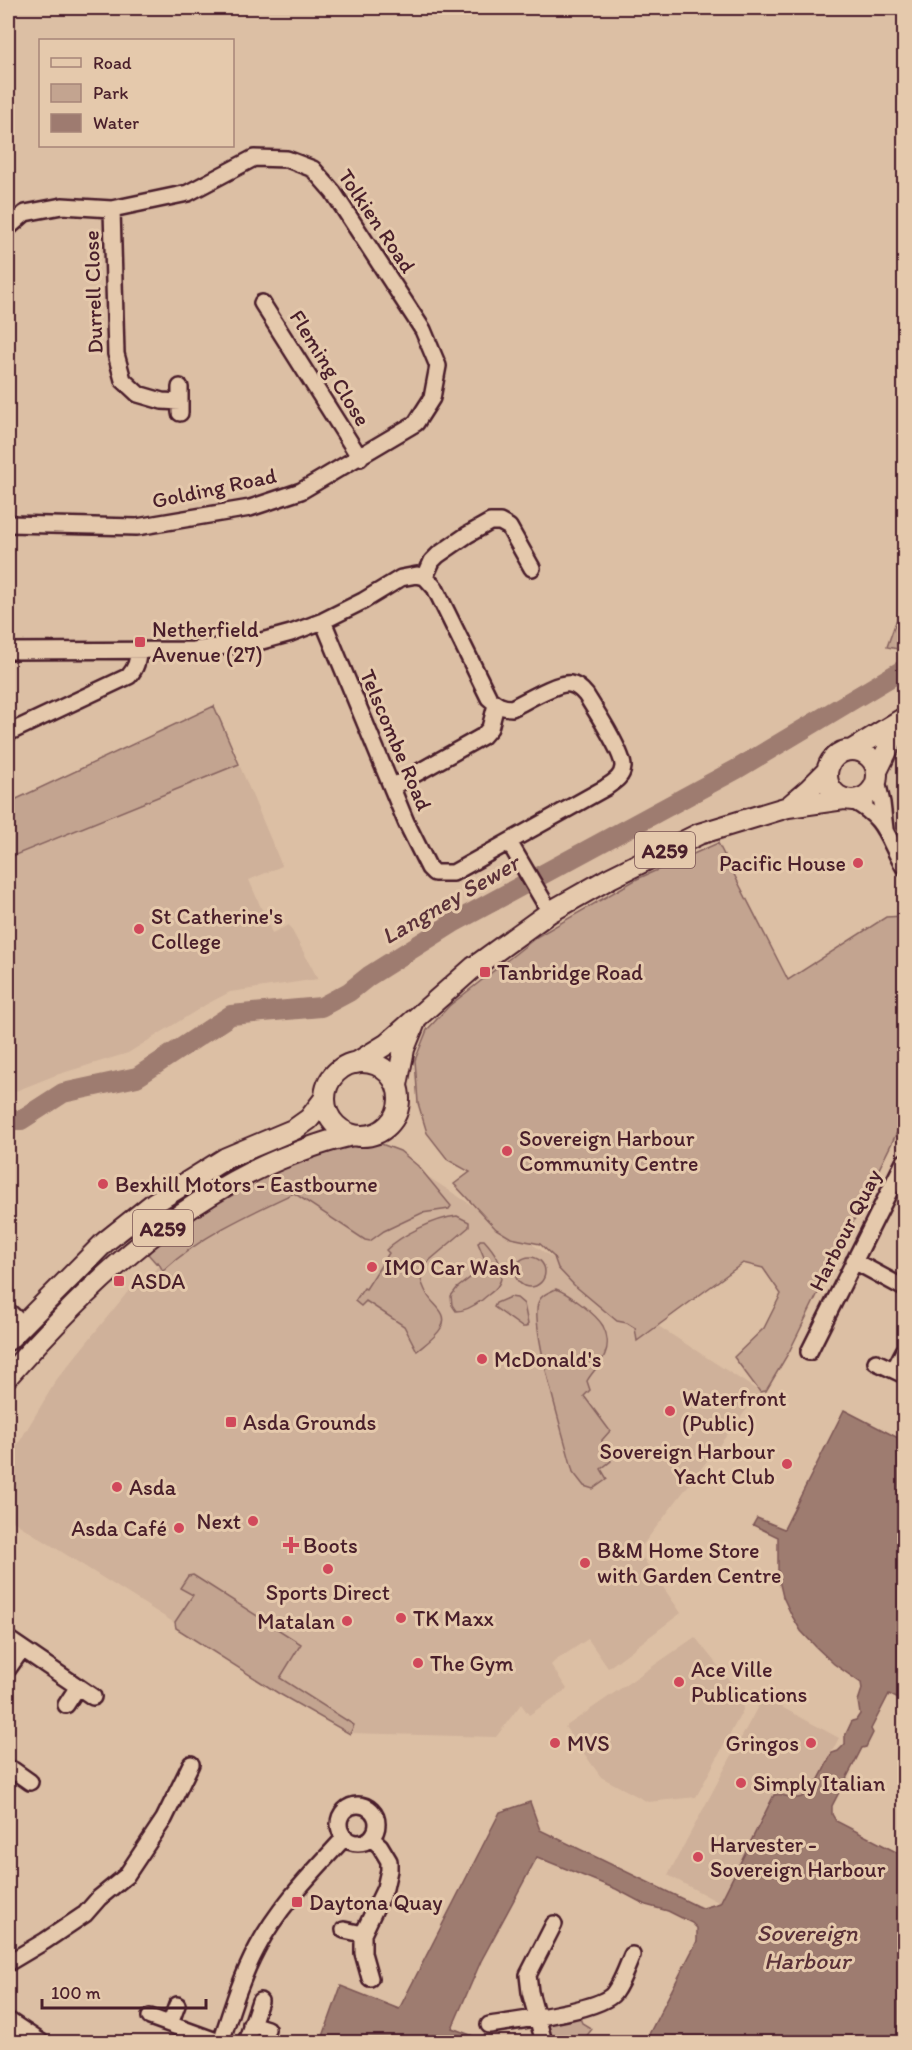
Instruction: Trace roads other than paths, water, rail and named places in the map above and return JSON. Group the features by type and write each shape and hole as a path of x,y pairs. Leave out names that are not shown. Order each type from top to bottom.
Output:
{"main road":[{"path":"903,719 868,795 848,800 832,791 827,778 830,762 836,756 852,750 903,719"},
{"path":"852,750 868,756 874,763 877,776"},
{"name":"A259","path":"788,807 827,771"},
{"name":"A259","path":"356,1063 385,1045 416,1020 474,967 550,912 610,878 699,834 788,807 848,800"},
{"name":"A259","path":"397,1085 405,1049 416,1020"},
{"path":"356,1063 371,1063 381,1067 389,1073 397,1085 399,1103 392,1121 368,1136 354,1136 340,1129 326,1110 325,1098 332,1077 339,1070 356,1063"},
{"name":"A259","path":"8,1340 15,1317 108,1238 154,1203 226,1158 295,1129 309,1119 325,1098"},
{"name":"A259","path":"8,1376 38,1341 117,1264 197,1202 252,1170 314,1145 354,1136"}],"street":[{"name":"Tolkien Road","path":"8,228 25,213 62,206 112,209 188,193 254,158 287,159 313,169 333,192 423,330 438,366 432,398"},
{"name":"Durrell Close","path":"112,209 116,354 123,380 138,394 162,401 180,401"},
{"name":"Fleming Close","path":"262,303 360,458"},
{"name":"Golding Road","path":"8,524 137,527 250,508 301,491 360,458 416,423 432,398"},
{"path":"425,577 432,561 438,555 490,522 500,522 509,527 532,568"},
{"path":"8,651 193,650 227,647 269,639 323,621 401,578 417,575 425,577 435,588 489,698 496,705 512,708 561,684 572,684 586,695 620,754 623,768 619,778 509,842 550,912"},
{"name":"Telscombe Road","path":"323,621 406,822 429,868 434,873 453,873 509,842"},
{"path":"8,733 129,676 135,670 138,650"},
{"path":"392,787 483,736 490,728 496,705"},
{"path":"877,776 885,829"},
{"path":"848,800 868,809 885,829 904,867"},
{"name":"Harbour Quay","path":"809,1352 819,1316 854,1261 904,1162"},
{"path":"854,1261 904,1288"},
{"path":"876,1362 899,1373 904,1351"},
{"path":"8,1639 93,1697"},
{"path":"8,1669 22,1649"},
{"path":"66,1705 77,1688"},
{"path":"8,1963 85,1914 99,1898 126,1876 164,1818 191,1764"},
{"path":"8,1776 13,1770 30,1782"},
{"path":"360,1805 371,1810 377,1820 377,1827 371,1838 355,1842 345,1837 340,1827 341,1817 348,1808 360,1805"},
{"path":"150,2017 220,2043 245,1973 268,1930 296,1890 345,1837"},
{"path":"370,1978 363,1953 363,1934 385,1888 389,1870 389,1861 380,1846 371,1838"},
{"path":"544,2043 528,1975 554,1924"},
{"path":"344,1930 363,1934"},
{"path":"489,2025 599,2003 614,1994 632,1955"},
{"path":"246,2043 260,2001"},
{"path":"170,2024 177,2005"},
{"path":"8,2020 41,2043"},
{"path":"251,2024 267,2029"}],"water":[{"name":"Sovereign Harbour","path":"844,1410 904,1441 904,1702 889,1694 871,1729 873,1733 866,1747 862,1748 832,1806 832,1814 836,1821 904,1856 904,2042 645,2042 697,1941 697,1928 668,1911 646,1905 616,1889 537,1857 481,1961 452,2028 473,2036 470,2042 321,2042 341,1986 399,2009 500,1812 530,1802 540,1830 697,1906 703,1908 720,1903 774,1795 800,1798 807,1794 817,1782 832,1753 845,1744 845,1736 852,1721 856,1720 860,1714 858,1701 862,1689 861,1683 834,1664 801,1631 783,1597 778,1576 778,1537 753,1525 757,1518 784,1529"}],"waterway":[{"name":"Langney Sewer","path":"8,1120 21,1120 63,1093 137,1077 231,1015 321,1007 349,992 369,976 453,923 737,769 904,669"}],"place":[{"name":"Netherfield Avenue (27)","path":"140,642"},
{"name":"Pacific House","path":"858,863"},
{"name":"St Catherine's College","path":"139,929"},
{"name":"Tanbridge Road","path":"485,972"},
{"name":"Sovereign Harbour Community Centre","path":"507,1151"},
{"name":"Bexhill Motors - Eastbourne","path":"103,1184"},
{"name":"IMO Car Wash","path":"372,1267"},
{"name":"ASDA","path":"119,1281"},
{"name":"McDonald's","path":"482,1359"},
{"name":"Waterfront (Public)","path":"670,1411"},
{"name":"Asda Grounds","path":"231,1422"},
{"name":"Sovereign Harbour Yacht Club","path":"787,1464"},
{"name":"Asda","path":"117,1487"},
{"name":"Next","path":"253,1521"},
{"name":"Asda Café","path":"179,1528"},
{"name":"Boots","path":"291,1545"},
{"name":"B&M Home Store with Garden Centre","path":"585,1563"},
{"name":"Sports Direct","path":"328,1569"},
{"name":"TK Maxx","path":"401,1618"},
{"name":"Matalan","path":"347,1621"},
{"name":"The Gym","path":"418,1663"},
{"name":"Ace Ville Publications","path":"679,1682"},
{"name":"MVS","path":"555,1743"},
{"name":"Gringos","path":"811,1743"},
{"name":"Simply Italian","path":"741,1783"},
{"name":"Harvester - Sovereign Harbour","path":"698,1857"},
{"name":"Daytona Quay","path":"297,1902"}]}
